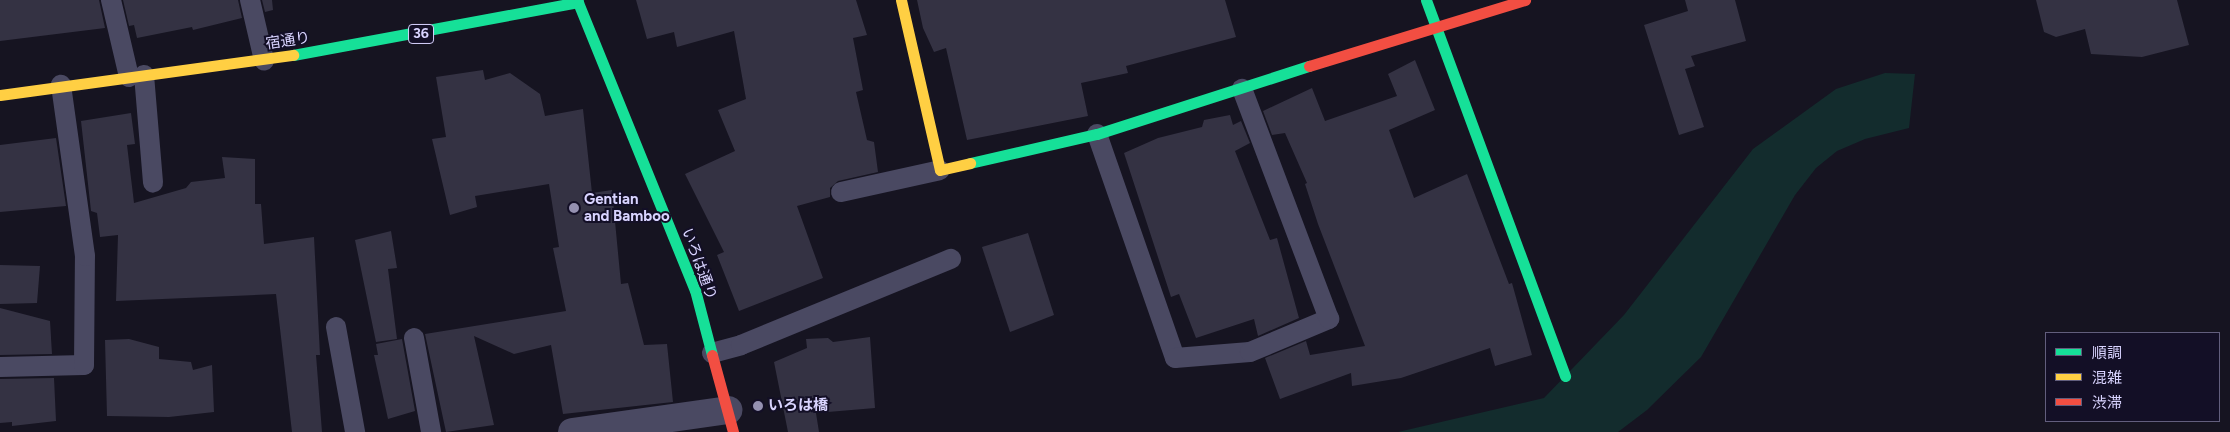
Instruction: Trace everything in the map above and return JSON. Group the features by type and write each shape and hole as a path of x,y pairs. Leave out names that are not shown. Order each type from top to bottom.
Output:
{"street":[{"path":"901,0 940,170 1097,134 1242,89 1435,25 1525,0"},
{"path":"1426,0 1565,376"},
{"name":"宿通り","path":"0,95 61,85 264,60 402,37 577,1"},
{"name":"いろは通り","path":"577,1 662,205 694,290 730,421"},
{"path":"572,432 730,421"}],"lane":[{"path":"111,0 136,76 153,183"},
{"path":"250,0 264,60"},
{"path":"0,367 84,365 85,256 61,85"},
{"path":"1097,134 1175,358 1250,352 1328,320 1242,89"},
{"path":"841,192 940,170"},
{"path":"712,353 742,345 951,259"},
{"path":"336,327 355,432"},
{"path":"414,338 431,432"}],"green space":[{"path":"1885,73 1915,74 1909,128 1865,139 1837,151 1816,168 1795,195 1701,357 1647,410 1618,432 1398,432 1544,398 1624,315 1753,149 1836,89"}],"building":[{"path":"0,0 99,0 105,28 0,41"},
{"path":"123,0 238,0 242,18 193,30 192,27 137,38 134,25 129,26"},
{"path":"262,0 272,0 273,10 265,12"},
{"path":"636,0 856,0 867,35 853,38 863,90 856,92 867,140 874,142 878,172 838,181 830,188 830,197 797,206 823,278 739,311 717,255 724,252 685,174 735,151 718,110 746,99 734,31 677,47 674,32 647,39"},
{"path":"917,0 1225,0 1236,37 1126,66 1128,73 1081,83 1088,116 967,140 946,48 934,52 923,28"},
{"path":"1685,0 1735,0 1746,41 1691,56 1695,66 1685,69 1704,127 1679,135 1644,25 1688,11"},
{"path":"2036,0 2177,0 2189,45 2142,57 2091,54 2085,29 2056,37 2044,32"},
{"path":"1415,60 1435,110 1389,130 1414,198 1467,174 1509,284 1512,283 1532,355 1495,366 1490,348 1401,378 1352,386 1351,373 1280,399 1265,358 1306,341 1310,355 1365,346 1318,224 1305,184 1307,183 1285,133 1272,135 1263,111 1312,88 1325,121 1397,96 1388,74"},
{"path":"483,70 485,80 510,73 540,94 545,116 583,109 592,193 612,190 621,284 628,283 644,345 667,344 673,402 563,414 551,345 514,354 474,336 494,425 446,432 425,334 566,311 553,248 559,247 549,184 475,196 477,207 450,215 432,139 446,137 436,77"},
{"path":"131,113 135,144 127,145 134,203 186,188 191,182 225,178 222,157 255,159 255,204 261,204 264,244 314,237 320,355 316,355 322,432 292,432 276,294 116,301 118,235 100,237 97,213 91,211 81,121"},
{"path":"1230,115 1233,125 1241,121 1250,143 1235,151 1270,240 1277,238 1299,318 1258,336 1254,319 1196,338 1179,294 1171,297 1124,153 1158,138 1202,127 1204,120"},
{"path":"56,138 66,206 0,212 0,145"},
{"path":"391,231 397,268 388,269 397,339 376,342 355,240"},
{"path":"1028,233 1054,315 1010,332 982,247"},
{"path":"0,265 40,266 37,303 0,304"},
{"path":"0,308 50,321 52,354 0,355"},
{"path":"870,337 875,408 816,413 819,432 788,432 774,362 807,348 806,339 828,338 833,342"},
{"path":"129,339 159,347 159,359 191,362 193,370 212,365 214,412 169,417 107,416 105,340"},
{"path":"402,339 415,411 388,419 374,355 378,355 376,344"},
{"path":"54,378 56,421 12,426 12,422 0,423 0,379"}],"traffic: fast":[{"path":"577,0 695,290 712,355"},
{"path":"1426,0 1565,376"},
{"path":"293,55 578,2"},
{"path":"970,163 1097,134 1309,66"}],"traffic: slow":[{"path":"901,0 940,170 970,163"},
{"path":"0,95 293,55"}],"traffic: jam":[{"path":"1309,66 1525,0"},
{"path":"712,355 733,432"}],"place":[{"name":"Gentian and Bamboo","path":"574,208"},
{"name":"いろは橋","path":"758,406"}]}
